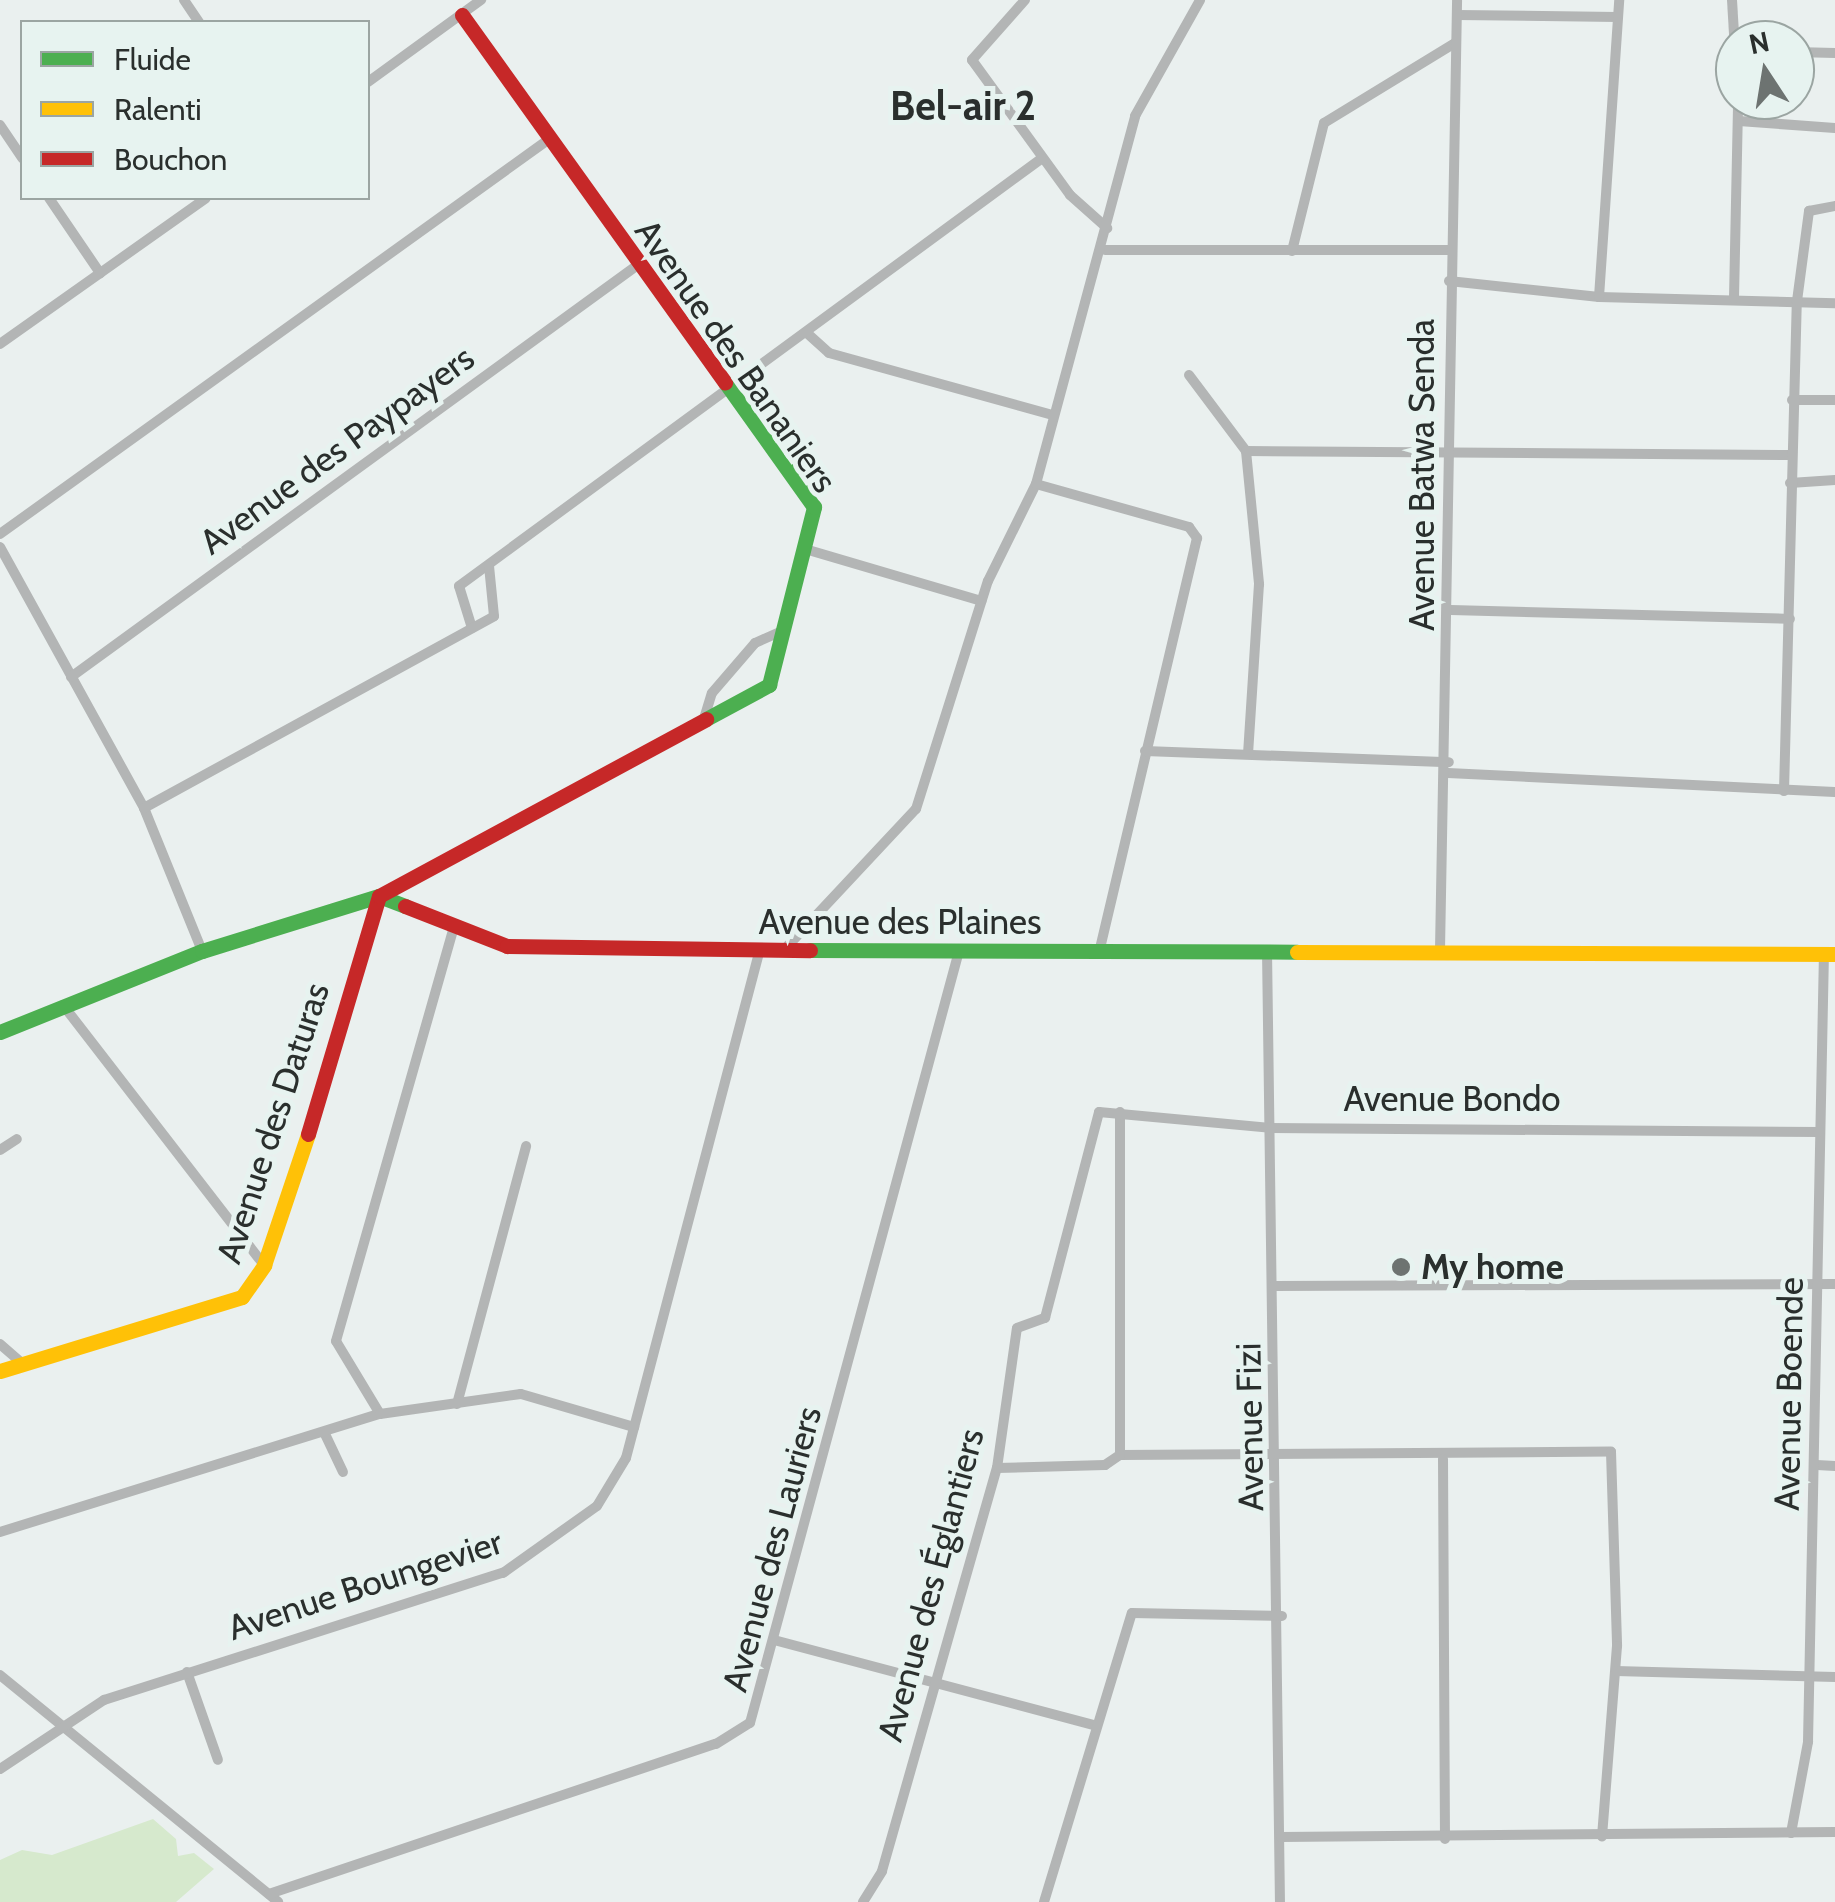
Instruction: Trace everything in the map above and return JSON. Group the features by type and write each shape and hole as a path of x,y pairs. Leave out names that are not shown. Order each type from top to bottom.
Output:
{"street":[{"path":"184,0 193,20"},
{"path":"370,81 481,0"},
{"path":"1025,0 972,58 1042,159 1107,228"},
{"path":"782,952 911,817 982,601 1036,484 1053,415 1105,250 1107,228 1143,96 1200,0"},
{"name":"Avenue Batwa Senda","path":"1440,950 1449,768 1449,250 1457,0"},
{"path":"1600,297 1619,0"},
{"name":"Avenue des Bananiers","path":"378,896 767,691 814,507 635,267 462,15"},
{"path":"1457,15 1617,17"},
{"path":"1292,251 1324,122 1455,43"},
{"path":"1734,298 1739,121 1835,128"},
{"path":"0,125 20,155"},
{"path":"0,534 548,140"},
{"path":"472,628 456,592 1042,159"},
{"path":"50,200 100,273"},
{"path":"0,344 203,200"},
{"path":"1784,790 1797,301 1809,211 1835,206"},
{"path":"1105,250 1449,250"},
{"name":"Avenue des Paypayers","path":"71,678 635,267"},
{"path":"1449,281 1600,297 1835,302"},
{"path":"808,334 830,353 1053,415"},
{"path":"1188,375 1246,451 1259,584 1248,753"},
{"path":"1792,400 1835,400"},
{"path":"1246,451 1790,455"},
{"path":"1790,483 1835,480"},
{"path":"1036,484 1195,532 1098,952"},
{"path":"0,546 144,808 202,951"},
{"path":"805,549 982,601"},
{"path":"144,808 495,614 489,566"},
{"path":"1451,610 1790,619"},
{"path":"702,728 712,693 760,639 784,630"},
{"path":"1145,751 1248,753 1835,792"},
{"path":"0,1032 202,951 378,896"},
{"name":"Avenue des Plaines","path":"378,896 507,946 759,953 1440,950 1829,954"},
{"name":"Avenue des Daturas","path":"0,1371 228,1304 264,1264 378,896"},
{"path":"380,1414 336,1341 454,928"},
{"name":"Avenue Fizi","path":"1267,950 1282,1616 1280,1902"},
{"name":"Avenue des Lauriers","path":"274,1898 740,1734 756,1714 959,952"},
{"name":"Avenue Boungevier","path":"0,1769 60,1725 187,1672 528,1561 597,1506 634,1426 759,953"},
{"name":"Avenue Boende","path":"1792,1833 1809,1678 1818,1465 1820,1132 1829,954"},
{"path":"62,1004 264,1264"},
{"path":"1120,1112 1120,1455"},
{"name":"Avenue Bondo","path":"1091,1122 1120,1112 1270,1128 1820,1132"},
{"name":"Avenue des Églantiers","path":"863,1902 882,1871 997,1468 1017,1328 1045,1318 1091,1122"},
{"path":"0,1150 17,1139"},
{"path":"457,1404 526,1146"},
{"path":"1274,1286 1835,1284"},
{"path":"0,1344 22,1364"},
{"path":"0,1532 380,1414 534,1396 634,1426"},
{"path":"325,1434 343,1472"},
{"path":"997,1468 1106,1465 1120,1455 1443,1459 1600,1450 1618,1466 1616,1670 1602,1836"},
{"path":"1443,1459 1445,1838"},
{"path":"1818,1465 1835,1466"},
{"path":"1044,1902 1124,1628 1138,1610 1282,1616"},
{"path":"774,1640 1096,1726"},
{"path":"1616,1670 1835,1677"},
{"path":"187,1672 218,1760"},
{"path":"0,1675 274,1898"},
{"path":"1281,1838 1835,1832"}],"green space":[{"path":"153,1819 176,1839 178,1856 194,1853 214,1869 176,1902 0,1902 0,1860 22,1850 52,1855"}],"traffic: fast":[{"path":"706,719 769,685 814,507 725,382"},
{"path":"0,1032 202,951 379,896 405,906"},
{"path":"810,950 1297,952"}],"traffic: slow":[{"path":"1297,952 1835,954"},
{"path":"0,1371 242,1297 264,1265 308,1134"}],"traffic: jam":[{"path":"462,15 725,382"},
{"path":"308,1134 379,896 706,719"},
{"path":"405,906 507,946 810,950"}],"place":[{"name":"My home","path":"1401,1267"}],"district":[{"name":"Bel-air 2","path":"963,106"}]}
